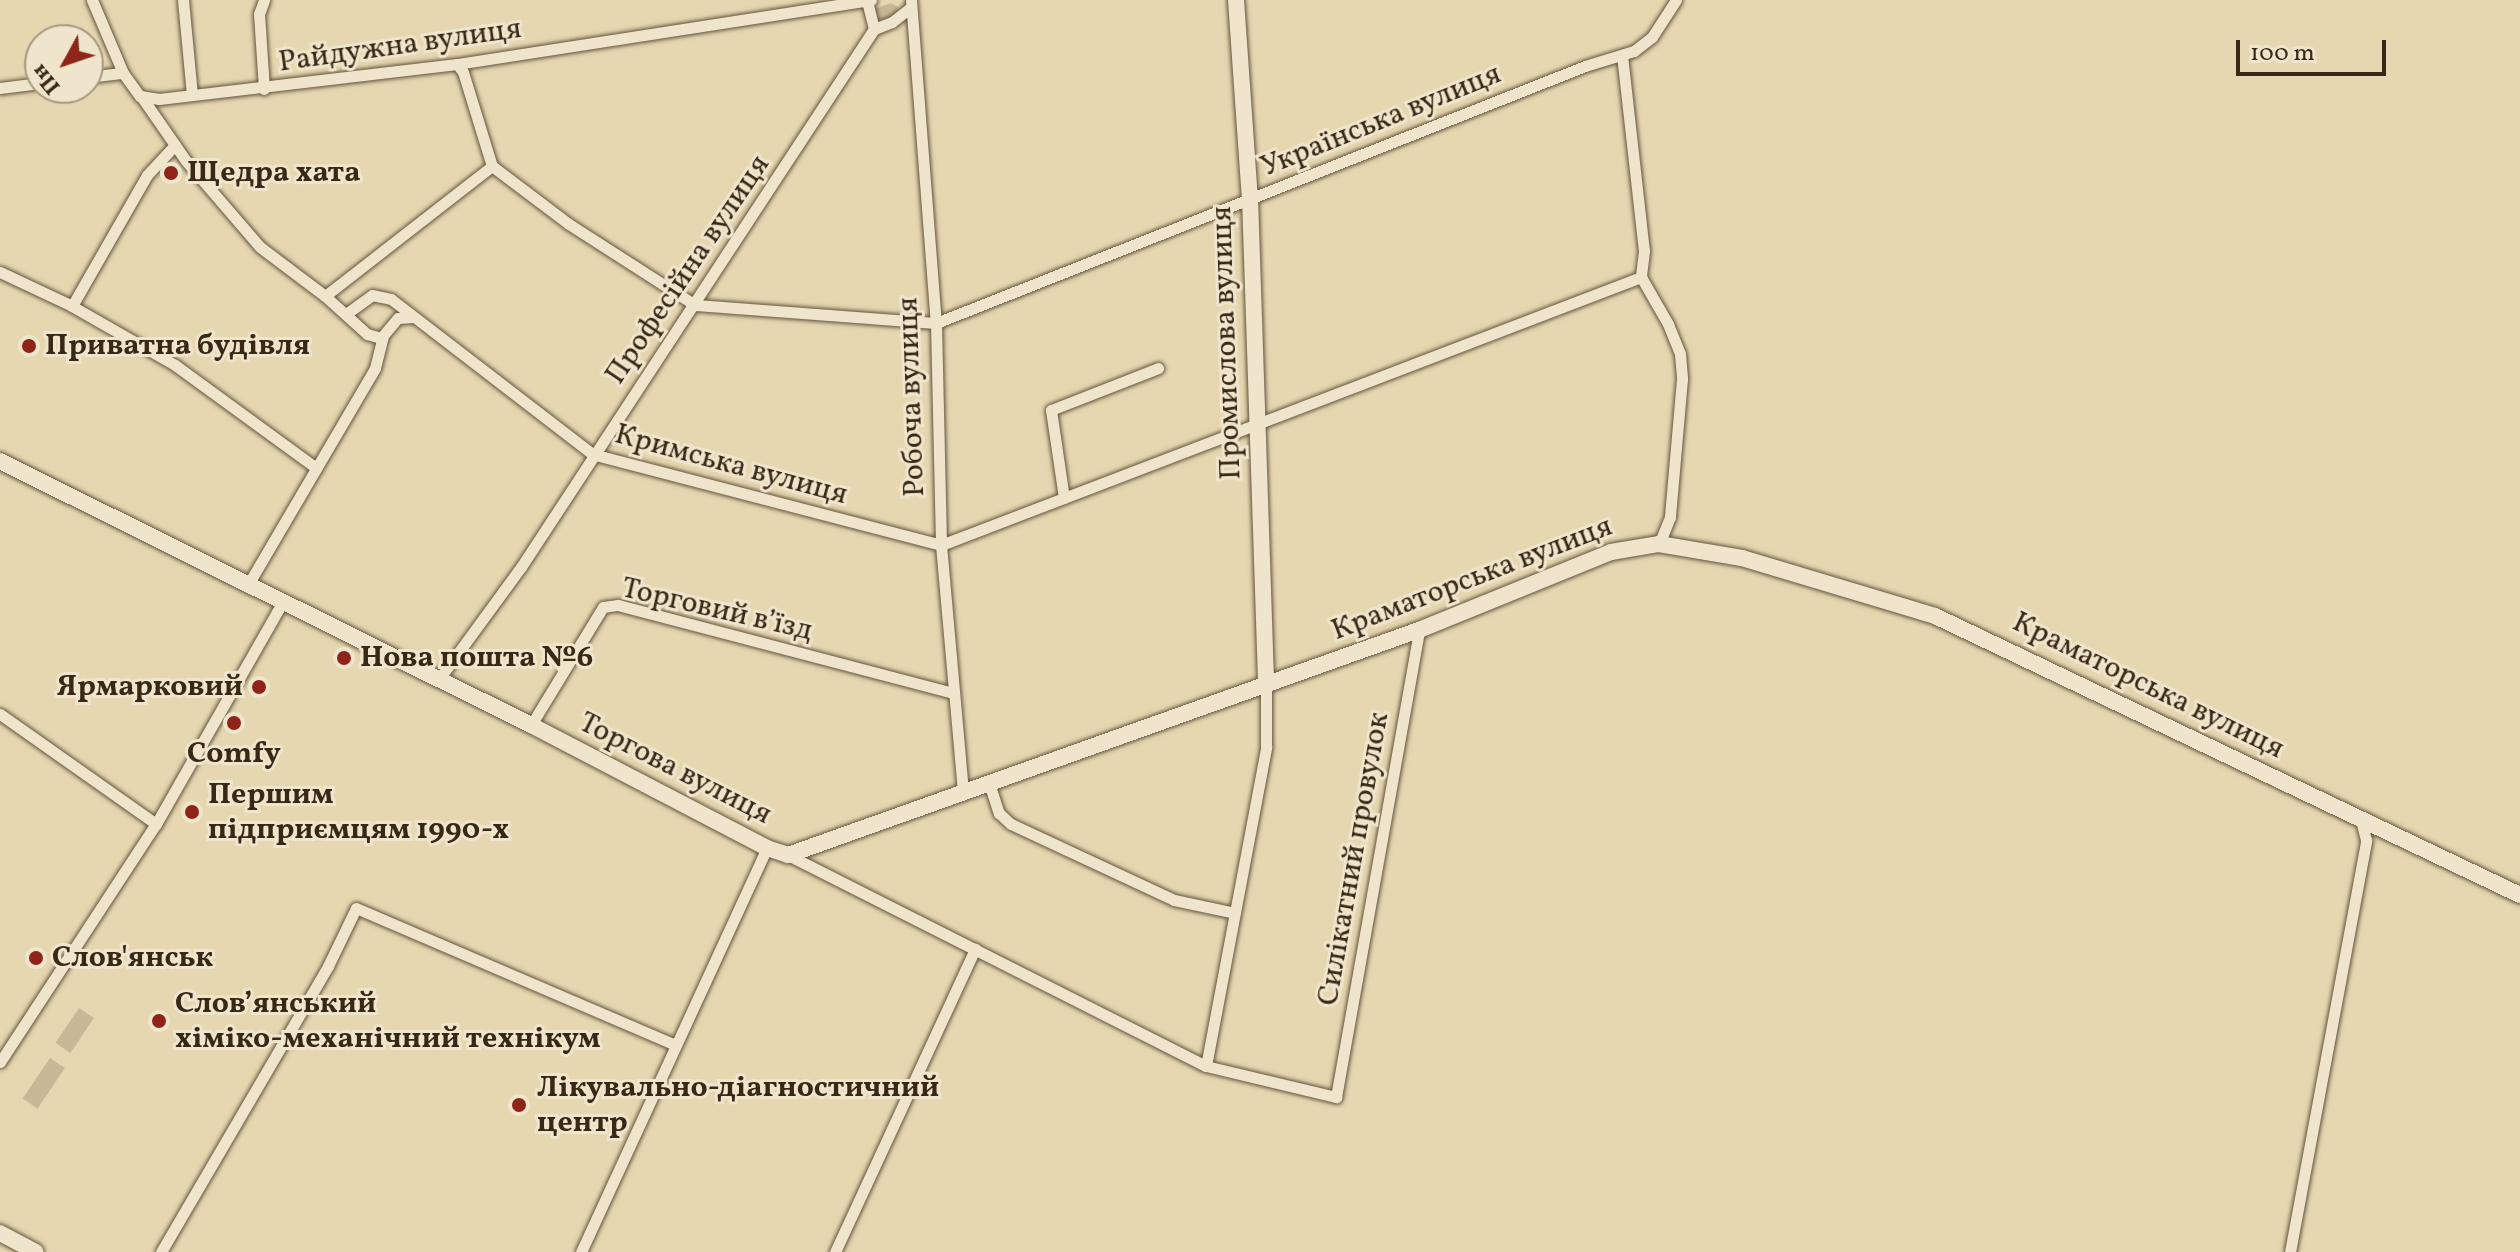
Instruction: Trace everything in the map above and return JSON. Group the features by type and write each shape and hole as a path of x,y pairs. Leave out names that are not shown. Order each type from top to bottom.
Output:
{"street":[{"path":"92,0 123,73 175,145 260,247 325,296 367,334 375,339 383,337"},
{"path":"183,0 192,95"},
{"path":"264,0 259,14 264,89"},
{"path":"869,0 874,29 892,22 911,4"},
{"name":"Райдужна вулиця","path":"140,96 159,99 264,89 457,64 869,0"},
{"name":"Промислова вулиця","path":"1236,0 1250,198 1266,685"},
{"name":"Українська вулиця","path":"936,323 1585,66 1634,51 1652,37 1676,0"},
{"name":"Робоча вулиця","path":"911,4 936,323 941,545 963,792"},
{"name":"Професійна вулиця","path":"439,679 521,567 592,454 695,305 874,29"},
{"path":"1622,55 1644,251 1641,277 1668,324 1680,354 1682,379 1670,517 1659,544"},
{"path":"457,64 463,72 492,166 569,224 695,305 936,323"},
{"path":"104,75 123,73"},
{"path":"0,88 24,85"},
{"path":"72,306 147,175 175,145"},
{"path":"325,296 492,166"},
{"path":"0,272 72,306 175,365 316,468"},
{"path":"941,545 1641,277"},
{"name":"Кримська вулиця","path":"346,314 364,298 379,295 391,299 592,454 941,545"},
{"path":"249,583 375,368 383,337 398,318 413,317"},
{"path":"367,334 374,350 375,368"},
{"path":"1064,498 1051,410 1158,368"},
{"name":"Торгова вулиця","path":"0,461 249,583 767,848 788,855 1206,1066 1336,1097"},
{"name":"Краматорська вулиця","path":"788,855 1419,630 1611,552 1659,544 1742,558 1935,616 2520,895"},
{"path":"0,1062 156,824 283,601"},
{"name":"Торговий в’їзд","path":"531,725 603,607 618,605 954,693"},
{"name":"Силікатний провулок","path":"1336,1097 1419,630"},
{"path":"1206,1066 1266,747 1266,685"},
{"path":"0,714 156,824"},
{"path":"989,783 999,813 1011,824 1174,900 1235,913"},
{"path":"2290,1252 2366,840 2361,820"},
{"path":"581,1252 767,848"},
{"path":"161,1252 328,966 356,908 675,1045"},
{"path":"835,1252 975,949"},
{"path":"0,1233 35,1252"}],"shaded area":[{"path":"891,3 898,7 897,15 891,20 878,19 874,9"},
{"path":"79,1008 94,1018 70,1053 56,1043"},
{"path":"50,1058 65,1068 38,1109 23,1099"}],"place":[{"name":"Щедра хата","path":"171,173"},
{"name":"Приватна будівля","path":"29,346"},
{"name":"Нова пошта №6","path":"344,658"},
{"name":"Ярмарковий","path":"259,687"},
{"name":"Comfy","path":"234,723"},
{"name":"Першим підприємцям 1990-х","path":"192,812"},
{"name":"Слов'янськ","path":"36,958"},
{"name":"Слов’янський хіміко-механічний технікум","path":"159,1021"},
{"name":"Лікувально-діагностичний центр","path":"519,1105"}]}
